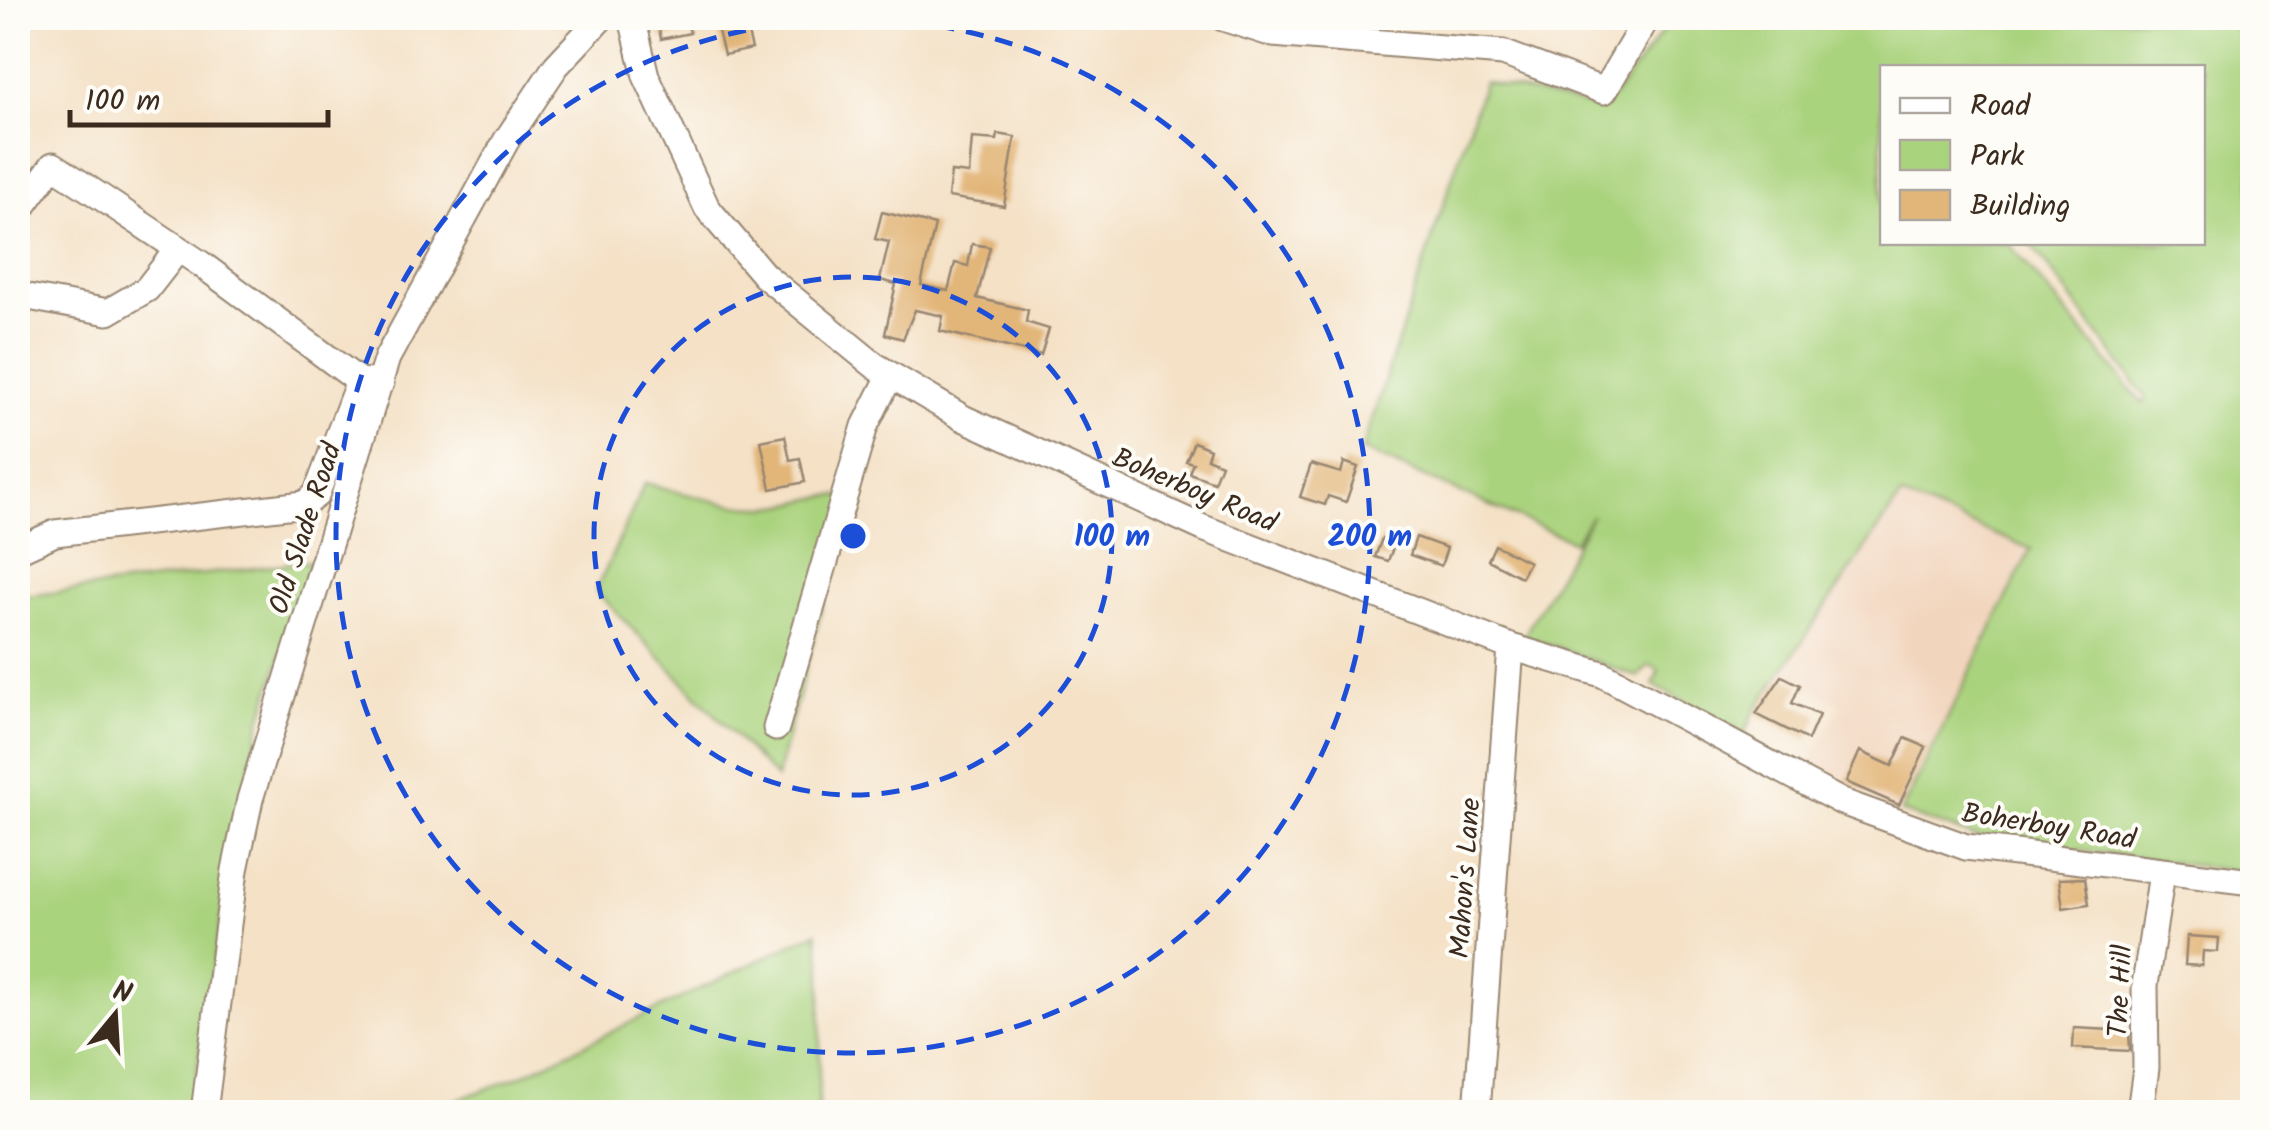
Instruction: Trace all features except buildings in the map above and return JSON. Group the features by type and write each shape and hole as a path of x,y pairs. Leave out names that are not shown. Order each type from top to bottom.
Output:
{"street":[{"name":"Old Slade Road","path":"204,1112 233,887 250,799 370,382 388,358 506,141 556,66 601,18"},
{"name":"Boherboy Road","path":"632,18 646,76 706,208 764,274 890,376 963,418 1202,528 1511,647 1602,674 1842,802 1966,847 2252,882"},
{"path":"1223,18 1273,34 1503,53 1604,91 1646,18"},
{"path":"18,213 53,166 370,382 316,495 304,504 54,533 18,550"},
{"path":"18,295 108,312 147,289 178,249"},
{"path":"776,728 866,426 890,376"},
{"name":"Mahon's Lane","path":"1477,1112 1511,647"},
{"name":"The Hill","path":"2140,1112 2146,1068 2145,985 2162,873"}],"shaded area":[{"path":"1901,496 2032,549 1901,812 1808,765 1841,704 1779,675"}],"green space":[{"path":"1673,18 2240,18 2235,29 2252,54 2252,873 1972,836 1901,812 2031,549 1901,496 1754,712 1745,734 1653,685 1659,670 1649,665 1638,677 1524,636 1592,515 1574,542 1362,450 1484,82 1604,109"},
{"path":"645,483 753,507 830,496 852,497 776,778 596,591"},
{"path":"311,561 263,713 236,827 190,1112 18,1112 18,597"},
{"path":"817,932 822,967 818,1112 447,1112 446,1104 518,1077"}]}
